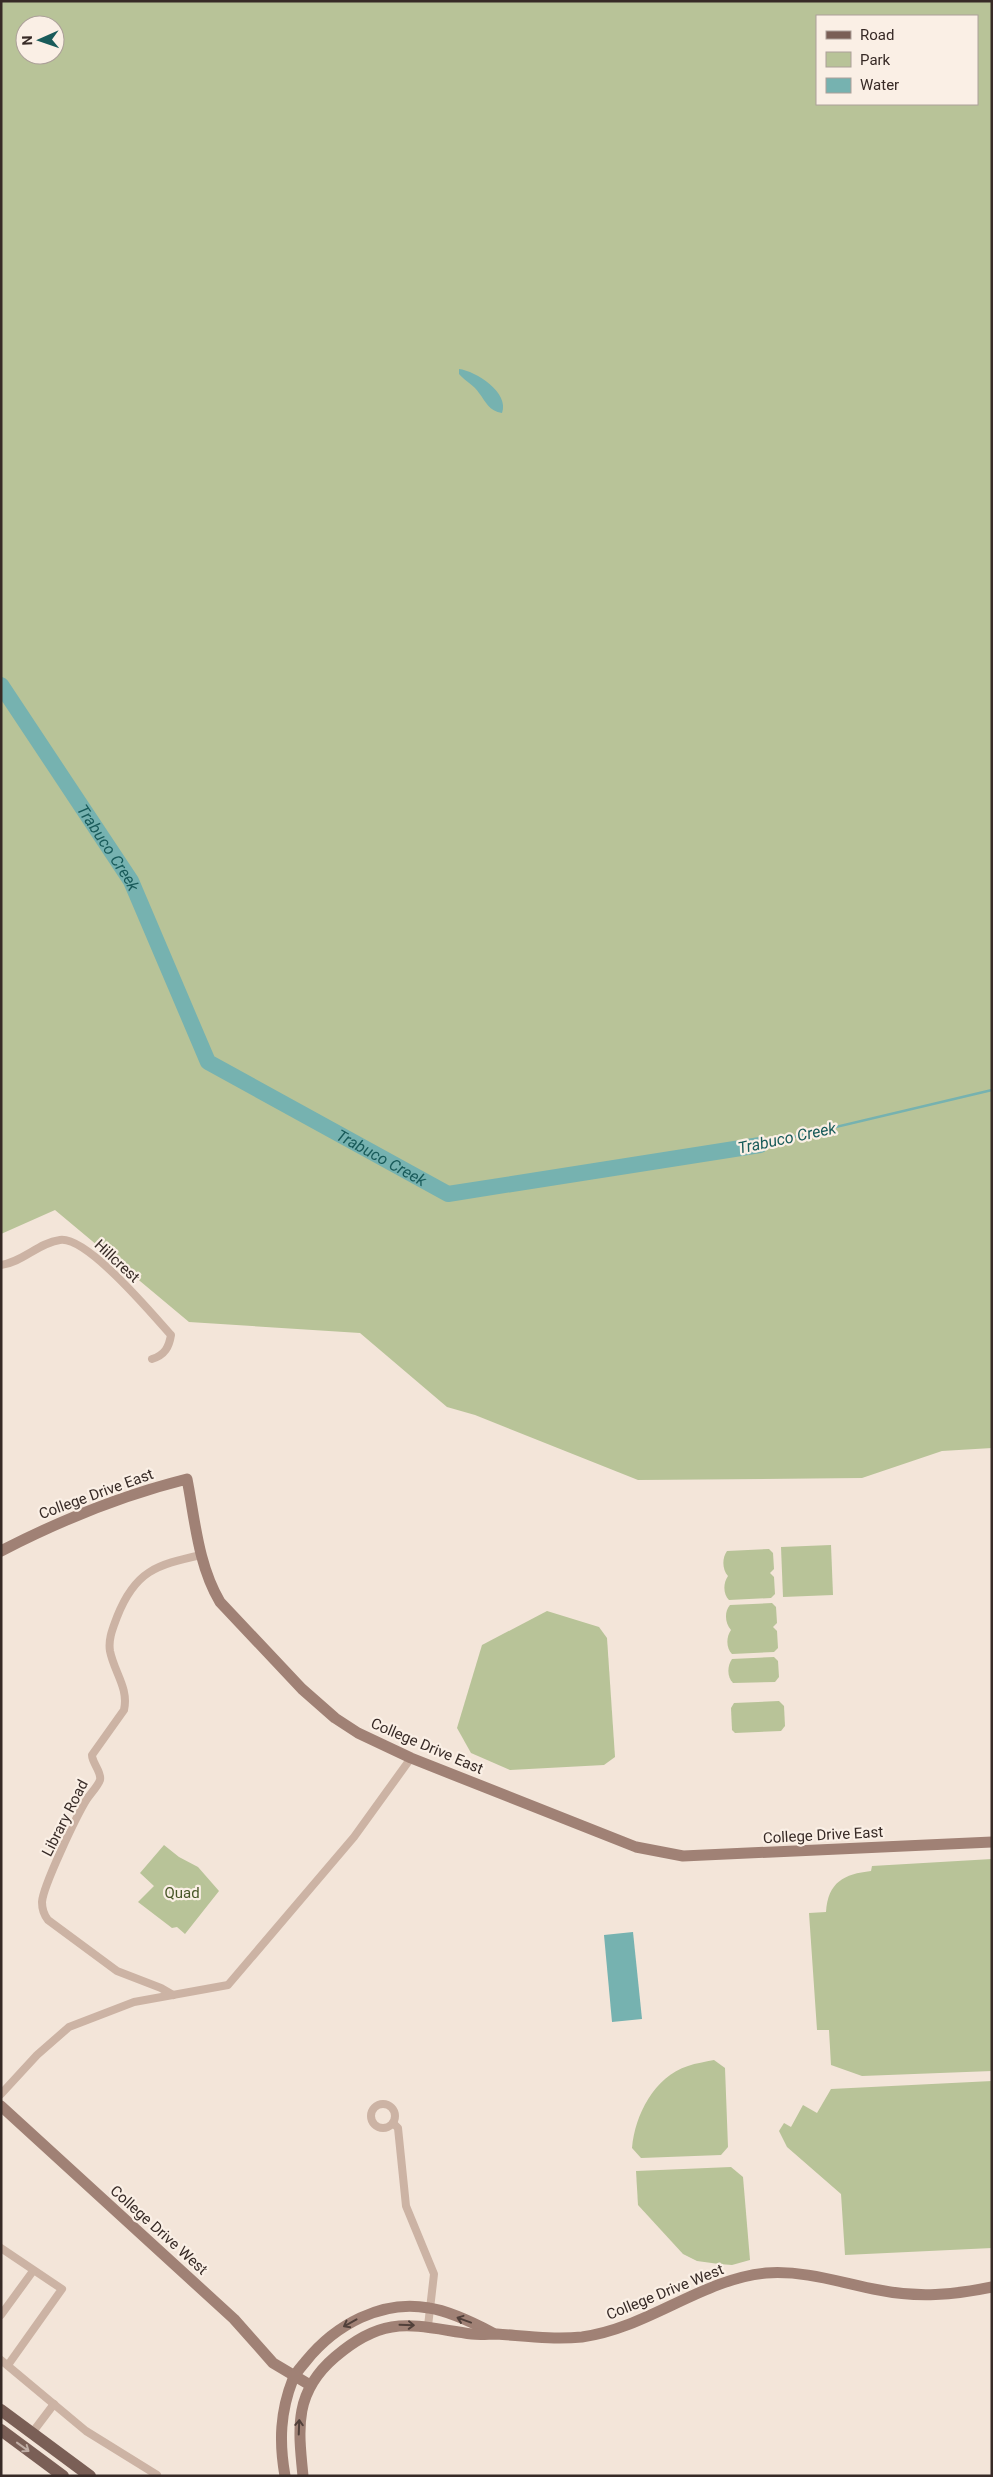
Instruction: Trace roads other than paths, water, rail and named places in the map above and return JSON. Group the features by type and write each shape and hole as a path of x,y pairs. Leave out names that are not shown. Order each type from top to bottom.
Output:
{"main road":[{"path":"1,2410 90,2476"},
{"path":"1,2430 63,2476"}],"street":[{"name":"Hillcrest","path":"1,1265 11,1264 48,1242 62,1239 74,1242 92,1253 171,1335 169,1348 159,1357 152,1359"},
{"name":"College Drive East","path":"1,1551 37,1532 77,1515 144,1490 188,1479 201,1555 220,1602 302,1690 335,1718 358,1733 411,1758 636,1847 675,1855 737,1855 992,1842"},
{"name":"Library Road","path":"174,1995 161,1988 117,1972 48,1920 42,1903 46,1888 86,1800 100,1780 100,1774 93,1764 92,1755 124,1710 126,1702 123,1686 109,1645 123,1602 129,1591 146,1572 164,1564 201,1555"},
{"path":"1,2094 37,2054 68,2027 134,2002 228,1985 354,1837 411,1758"},
{"name":"College Drive West","path":"1,2106 234,2319 273,2363 310,2385"},
{"path":"393,2123 398,2128 406,2206 434,2274 428,2326"},
{"path":"1,2248 62,2289 4,2363 86,2431 157,2475"},
{"path":"1,2315 33,2271"},
{"name":"College Drive West","path":"303,2476 298,2427 301,2408 310,2385 327,2364 341,2351 371,2333 398,2325 428,2326 475,2334 545,2339 582,2337 620,2329 708,2290 735,2280 766,2274 799,2274 910,2295 944,2296 992,2287"},
{"name":"College Drive West","path":"285,2476 280,2429 284,2404 294,2377 330,2335 353,2321 381,2310 410,2306 430,2308 496,2334"},
{"path":"32,2433 54,2404"},
{"path":"63,2476 72,2462"}],"water":[{"path":"459,369 474,374 490,384 501,398 503,405 502,413 488,406 475,388 459,374"},
{"path":"633,1932 642,2019 612,2022 604,1935"}],"waterway":[{"name":"Trabuco Creek","path":"1,685 131,881 208,1062 448,1194 760,1145"},
{"name":"Trabuco Creek","path":"760,1145 992,1090"}],"park label":[{"name":"Quad","path":"182,1893"}]}
